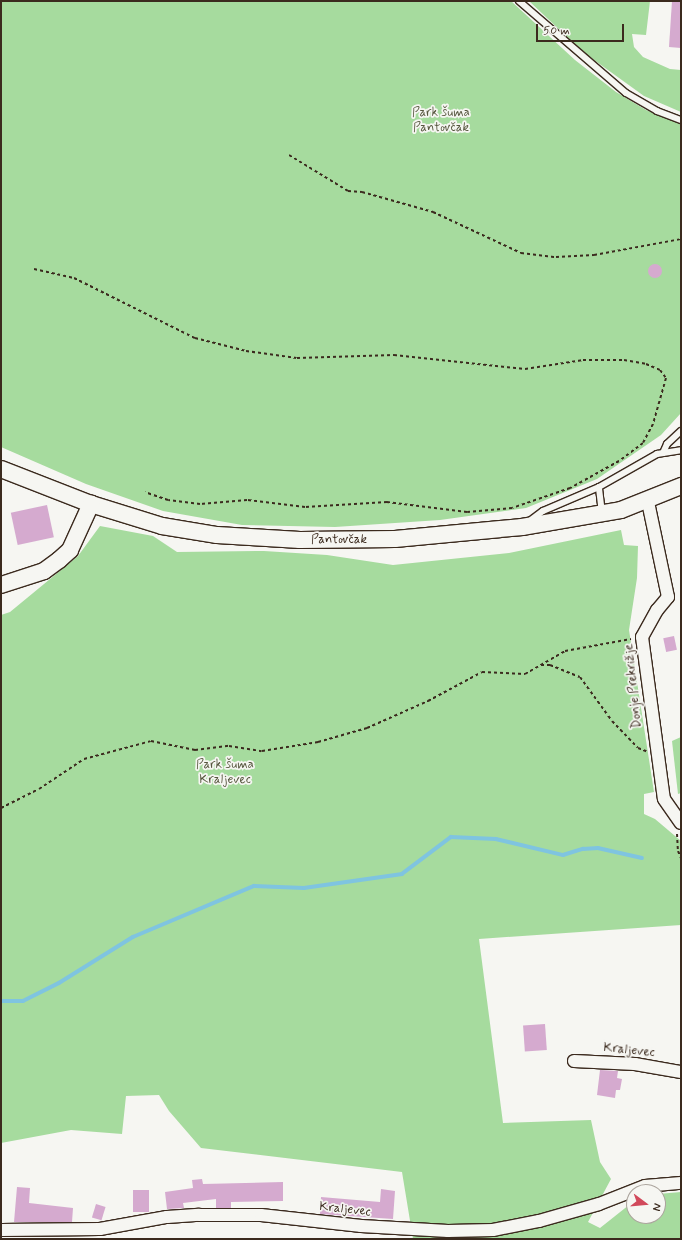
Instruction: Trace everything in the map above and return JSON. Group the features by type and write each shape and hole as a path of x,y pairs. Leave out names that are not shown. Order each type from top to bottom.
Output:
{"main road":[{"name":"Pantovčak","path":"1,469 91,504 162,526 252,538 395,539 522,527 602,514 648,502 681,486"},
{"path":"1,585 44,571 59,560 70,550 91,504"}],"street":[{"name":"Donje Prekrižje","path":"648,502 668,597 657,610 642,637 664,799 679,822"},
{"name":"Kraljevec","path":"574,1061 635,1064 681,1072"},
{"name":"Kraljevec","path":"1,1230 100,1229 167,1217 199,1215 261,1215 361,1226 448,1231 493,1230 577,1210 645,1186 681,1183"}],"lane":[{"path":"519,1 626,94 657,111 681,120"},
{"path":"663,453 667,444 681,431"},
{"path":"522,527 543,511 598,487 663,453 681,450"},
{"path":"598,487 602,514"}],"path":[{"path":"289,156 348,191 362,192 433,212 522,253 556,257 594,255 681,239"},
{"path":"34,269 74,278 195,338 246,351 297,358 394,355 525,369 583,360 624,360 646,364 660,370 666,378 653,424 643,443 619,461 570,488 512,508 467,512 387,502 305,507 247,500 200,504 168,500 145,492"},
{"path":"1,808 39,789 84,759 151,740 196,750 229,746 262,751 318,742 367,728 428,701 482,672 525,674 565,651 642,637"},
{"path":"540,665 550,665 580,678 612,721 638,748 657,755"},
{"path":"679,822 678,851 681,858"}],"green space":[{"name":"Park šuma Pantovčak","path":"1,1 511,1 575,60 616,92 646,110 681,124 681,413 661,435 597,479 526,508 440,520 335,527 242,525 163,511 86,484 1,447"},
{"path":"529,1 650,1 646,35 632,34 634,47 643,57 670,69 681,70 681,112 644,96 583,52"},
{"name":"Park šuma Kraljevec","path":"100,526 153,536 177,552 264,551 327,555 393,565 509,553 621,530 624,545 638,546 637,578 629,630 654,792 644,794 644,814 655,819 681,841 681,925 479,939 503,1123 591,1120 600,1162 611,1179 588,1222 600,1228 626,1207 626,1224 666,1224 666,1193 681,1192 681,1239 413,1239 402,1172 201,1148 169,1111 159,1095 126,1096 122,1134 71,1130 1,1143 1,615 10,612 78,556"},
{"path":"681,737 681,793 678,794 672,741"}],"building":[{"path":"672,1 681,1 681,48 669,47"},
{"path":"655,264 660,266 662,271 660,276 655,278 650,276 648,271 650,266"},
{"path":"47,505 54,537 18,545 11,513"},
{"path":"674,636 677,650 666,652 663,638"},
{"path":"545,1024 547,1050 525,1051 523,1026"},
{"path":"600,1070 618,1071 617,1078 622,1079 620,1090 616,1090 615,1098 597,1095"},
{"path":"202,1179 203,1184 283,1182 283,1201 231,1202 231,1208 216,1208 216,1199 183,1203 184,1208 167,1209 165,1192 193,1188 192,1180"},
{"path":"17,1187 30,1188 29,1203 73,1208 72,1222 14,1222"},
{"path":"381,1189 395,1191 393,1219 320,1214 321,1197 380,1202"},
{"path":"133,1190 149,1190 149,1212 133,1212"},
{"path":"96,1204 106,1207 101,1220 92,1217"}],"waterway":[{"path":"1,1001 23,1001 59,983 133,937 254,886 304,888 402,874 451,837 496,839 563,855 583,849 598,848 642,858"}]}
